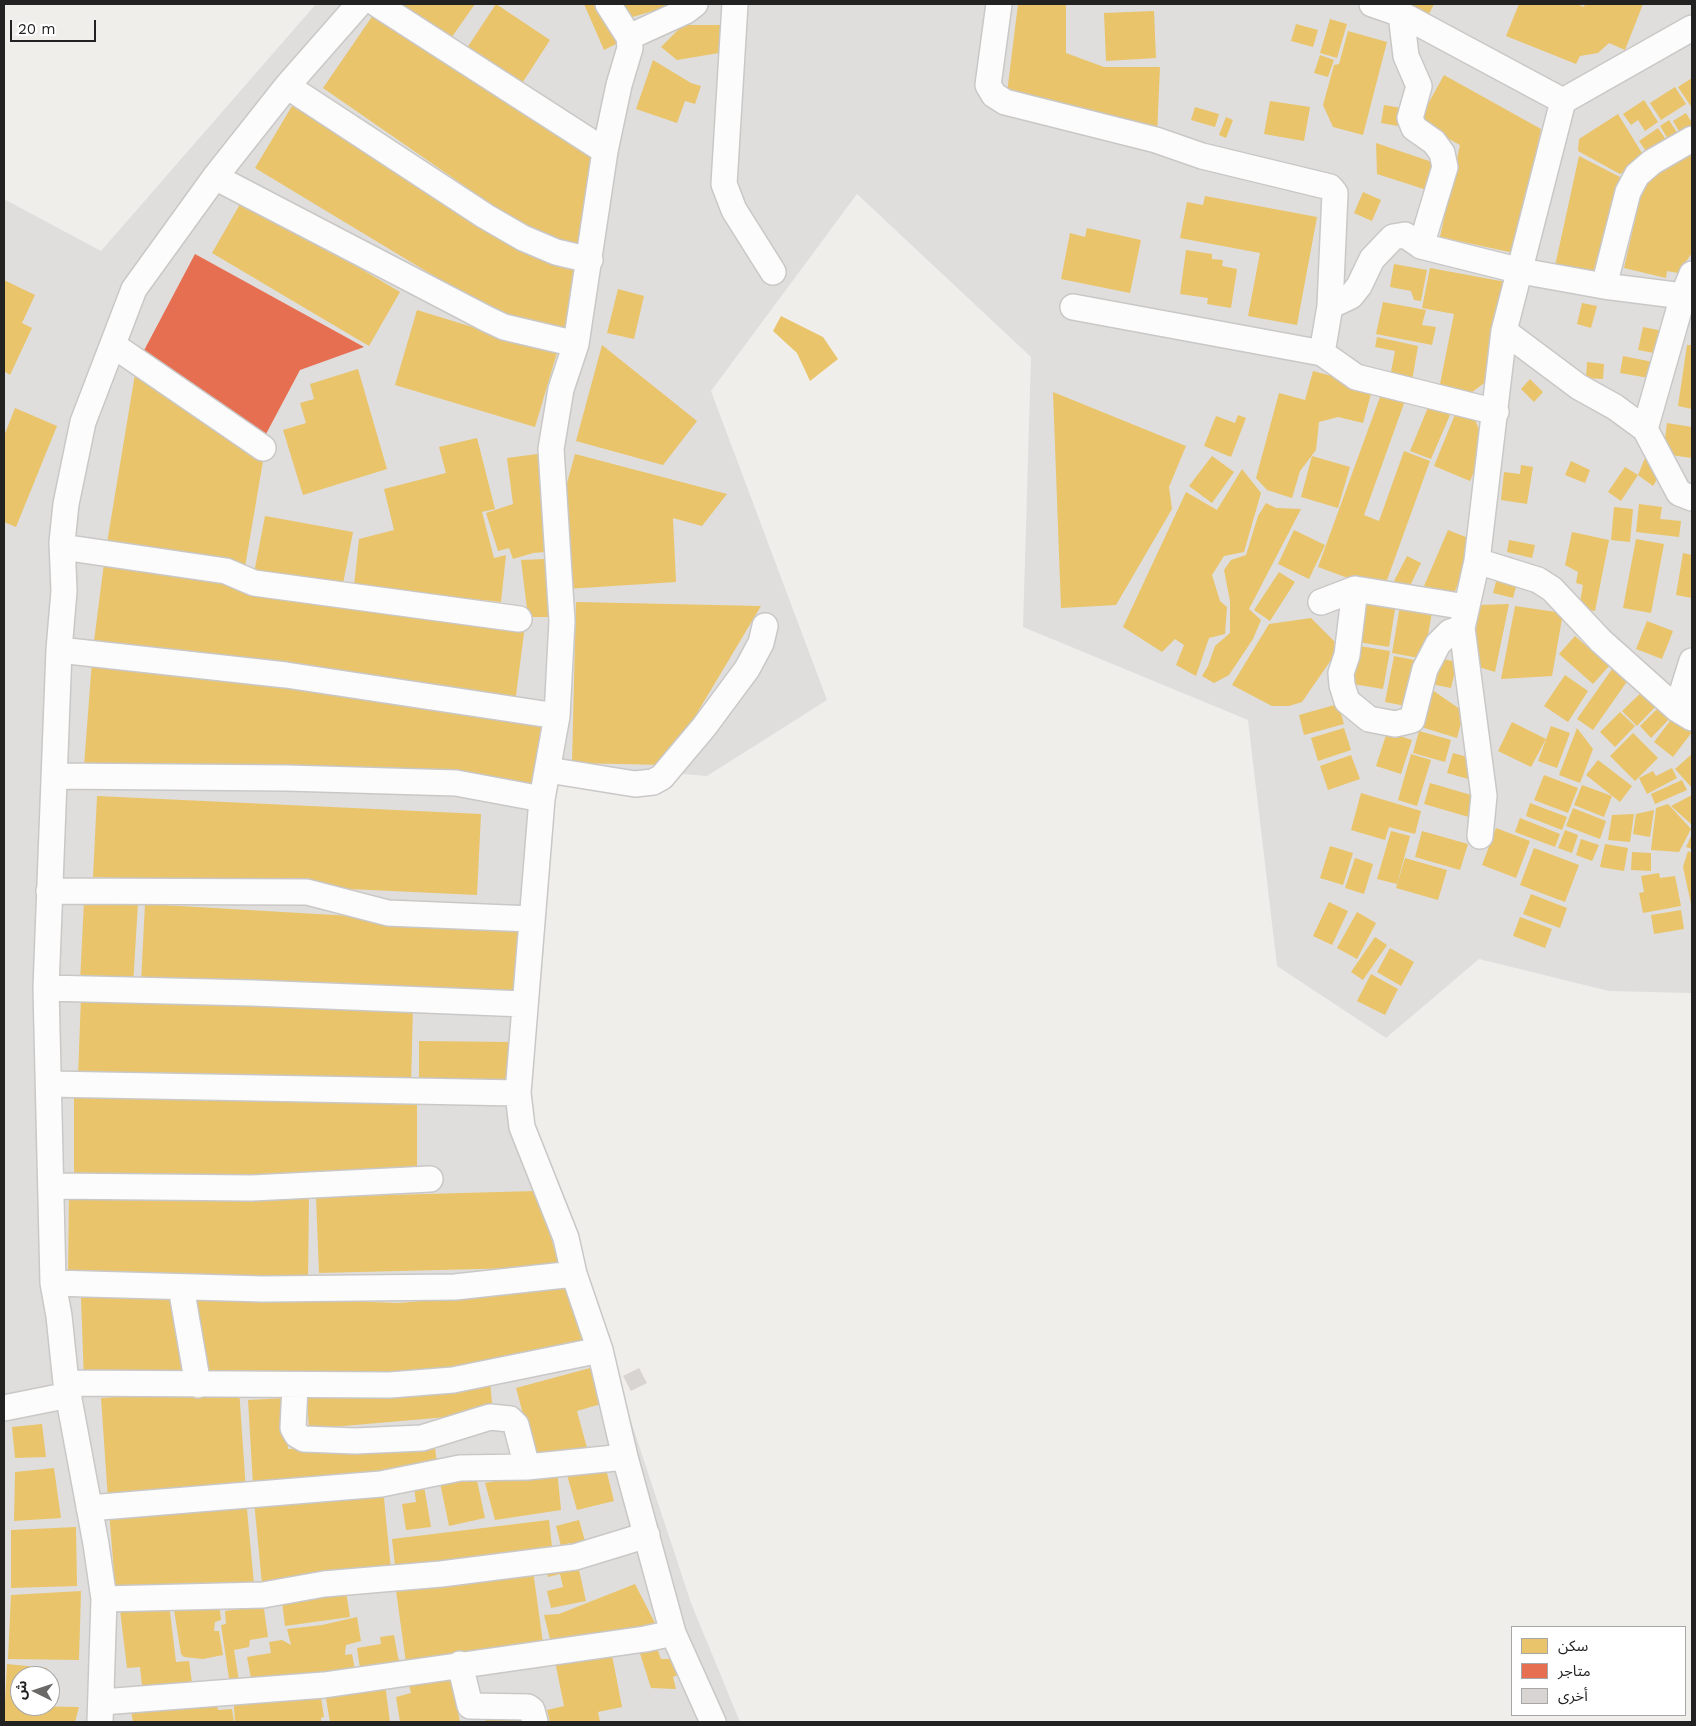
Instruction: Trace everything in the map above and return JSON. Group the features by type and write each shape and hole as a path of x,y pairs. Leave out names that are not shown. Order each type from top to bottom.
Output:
{"street":[{"path":"359,4 287,86 215,177 134,289 83,422 66,504 62,547 64,591 59,650 46,988 53,1283 68,1389 104,1599 101,1712 324,1684 645,1639 673,1633"},
{"path":"377,4 605,152"},
{"path":"608,4 629,37 630,48 619,85 605,152 576,344 561,389 551,449 562,620 557,716 542,799 518,1093 522,1127 566,1238 574,1274 600,1350 625,1457 673,1633 713,1722"},
{"path":"629,37 686,11 695,4"},
{"path":"735,4 724,184 734,210 773,272"},
{"path":"999,4 988,85 994,95 1006,102 1156,140 1202,156 1330,187 1336,194 1330,306 1322,353"},
{"path":"1372,4 1401,14 1563,101"},
{"path":"1401,14 1406,56 1419,86 1410,118 1414,128 1434,142 1442,153 1445,166 1421,246"},
{"path":"1480,836 1484,796 1464,618 1477,561 1504,331 1521,271 1563,101 1692,28"},
{"path":"287,86 492,221 523,238 556,252 590,260"},
{"path":"1604,286 1628,192 1637,175 1652,162 1692,139"},
{"path":"215,177 504,327 576,344"},
{"path":"1330,306 1351,296 1359,286 1372,259 1393,238 1405,236 1421,246 1521,271 1604,286 1689,290 1645,429"},
{"path":"1073,307 1322,353 1356,377 1496,412"},
{"path":"1504,331 1579,387 1616,407 1645,429 1679,492 1692,498"},
{"path":"113,345 263,448"},
{"path":"62,547 226,571 254,583 519,619"},
{"path":"1477,561 1538,580 1552,589 1601,641 1685,713"},
{"path":"1321,602 1355,589 1464,618"},
{"path":"1355,589 1347,655 1341,672 1342,685 1347,700 1369,719 1395,724 1412,720 1425,669 1438,644 1464,618"},
{"path":"548,770 635,784 653,782 662,777 704,727 748,669 761,643 765,626"},
{"path":"59,650 286,676 557,716"},
{"path":"1685,713 1692,661"},
{"path":"54,776 287,778 456,783 542,799"},
{"path":"49,891 307,892 388,914 532,919"},
{"path":"46,988 253,993 524,1004"},
{"path":"49,1084 518,1093"},
{"path":"51,1186 252,1188 430,1180"},
{"path":"53,1283 263,1288 455,1287 574,1274"},
{"path":"181,1286 198,1385"},
{"path":"4,1408 68,1389 198,1385 390,1385 453,1380 600,1350"},
{"path":"295,1386 293,1428 297,1435 304,1439 355,1441 422,1438 490,1417 510,1419 516,1425 527,1467"},
{"path":"89,1508 381,1484 460,1468 527,1467 625,1457"},
{"path":"104,1599 263,1595 324,1584 441,1574 575,1556 647,1535"},
{"path":"460,1664 470,1706 528,1707 532,1710 535,1722"}],"shaded area":[{"path":"316,4 1692,4 1692,993 1609,991 1479,959 1386,1038 1277,966 1248,720 1023,627 1031,357 857,194 711,391 827,700 707,776 553,763 525,1100 691,1603 740,1722 4,1722 4,199 101,251"}],"building: سكن":[{"path":"404,4 475,4 449,41 401,8"},
{"path":"496,4 550,40 519,88 465,51"},
{"path":"584,4 600,4 618,43 604,50"},
{"path":"621,4 677,4 629,18"},
{"path":"1018,4 1066,4 1066,53 1104,67 1160,67 1157,135 1007,93"},
{"path":"1400,4 1434,4 1427,18"},
{"path":"1519,4 1577,4 1584,7 1585,4 1643,4 1625,50 1609,43 1598,53 1580,56 1576,64 1506,36"},
{"path":"380,5 599,157 586,249 547,243 323,88"},
{"path":"1154,11 1156,58 1106,61 1104,13"},
{"path":"1330,19 1347,24 1337,58 1320,53"},
{"path":"1296,24 1318,30 1313,47 1291,41"},
{"path":"683,25 720,25 719,53 677,60 661,47"},
{"path":"1348,31 1387,42 1363,135 1333,127 1323,105 1334,65 1339,64"},
{"path":"1320,55 1334,60 1328,77 1314,73"},
{"path":"653,60 691,83 701,86 695,104 685,101 677,123 636,109"},
{"path":"1444,75 1541,129 1514,253 1440,237 1460,145 1418,122"},
{"path":"1692,78 1692,108 1678,87"},
{"path":"1675,87 1686,104 1661,120 1650,103"},
{"path":"1644,100 1658,122 1645,131 1638,120 1631,125 1623,114"},
{"path":"1270,101 1310,107 1304,141 1264,134"},
{"path":"1384,105 1407,109 1404,127 1381,123"},
{"path":"292,106 543,258 584,266 569,333 507,320 255,168"},
{"path":"1195,107 1219,114 1215,127 1191,120"},
{"path":"1686,113 1692,123 1692,132 1683,138 1673,121"},
{"path":"1618,114 1645,158 1620,174 1578,151 1579,139"},
{"path":"1226,117 1233,120 1226,138 1219,135"},
{"path":"1669,120 1681,139 1671,144 1660,126"},
{"path":"1658,128 1667,141 1648,154 1639,141"},
{"path":"1376,143 1438,164 1430,191 1377,174"},
{"path":"1692,148 1692,253 1678,273 1667,271 1666,278 1624,268 1643,185 1649,170"},
{"path":"1579,156 1620,177 1598,276 1555,266"},
{"path":"1363,192 1381,200 1372,221 1354,213"},
{"path":"1205,196 1317,217 1297,325 1248,316 1260,253 1180,238 1187,202 1203,205"},
{"path":"243,199 400,292 369,346 212,253"},
{"path":"1087,228 1141,240 1130,293 1061,279 1070,233 1085,237"},
{"path":"1186,250 1212,254 1212,259 1223,260 1222,266 1237,269 1231,308 1207,304 1208,298 1180,294"},
{"path":"1394,264 1427,270 1421,301 1414,300 1411,291 1390,287"},
{"path":"1430,268 1506,282 1487,381 1468,395 1439,389 1454,314 1422,308"},
{"path":"4,280 35,295 22,323 32,328 10,375 4,371"},
{"path":"618,289 644,296 634,339 607,333"},
{"path":"1383,302 1426,310 1422,325 1436,327 1432,345 1376,334"},
{"path":"1582,303 1597,306 1591,328 1577,324"},
{"path":"417,310 557,353 535,427 395,385"},
{"path":"781,316 823,337 838,359 810,381 797,353 773,331"},
{"path":"1643,327 1663,331 1659,354 1638,350"},
{"path":"1377,337 1418,346 1412,381 1390,377 1395,351 1375,347"},
{"path":"602,345 697,421 663,465 576,441"},
{"path":"1687,345 1692,345 1692,409 1678,406"},
{"path":"1623,356 1658,363 1655,379 1620,373"},
{"path":"1587,362 1604,364 1603,379 1586,378"},
{"path":"136,368 263,461 245,567 107,543"},
{"path":"358,369 387,469 303,495 283,430 306,423 300,403 314,399 310,384"},
{"path":"1313,371 1373,387 1363,423 1338,417 1319,422 1316,450 1300,471 1292,498 1267,490 1256,478 1279,393 1305,400"},
{"path":"1530,379 1543,392 1534,402 1521,389"},
{"path":"1384,386 1407,395 1364,515 1379,521 1404,451 1430,461 1383,591 1318,567"},
{"path":"1053,392 1186,446 1169,487 1172,509 1116,605 1061,608"},
{"path":"1429,405 1450,415 1431,459 1410,451"},
{"path":"15,408 57,426 16,527 4,522 4,436"},
{"path":"1456,412 1474,418 1486,444 1470,481 1434,466"},
{"path":"1238,415 1246,418 1231,457 1204,446 1216,416 1235,423"},
{"path":"1667,423 1692,427 1692,458 1663,454"},
{"path":"477,438 495,509 482,512 494,558 506,555 501,602 354,586 359,539 394,530 384,489 446,473 439,447"},
{"path":"545,453 545,552 533,553 513,559 509,548 498,551 486,513 513,504 507,458"},
{"path":"575,454 727,494 702,526 673,518 676,582 566,589 561,505"},
{"path":"1212,456 1234,472 1212,503 1189,486"},
{"path":"1312,456 1350,467 1338,508 1301,497"},
{"path":"1645,458 1663,469 1653,486 1638,475"},
{"path":"1571,461 1590,470 1585,483 1565,475"},
{"path":"1521,465 1533,467 1527,504 1501,500 1504,472 1520,474"},
{"path":"1625,467 1638,475 1621,501 1608,492"},
{"path":"1242,469 1261,493 1244,552 1224,556 1212,575 1220,601 1227,607 1225,634 1209,638 1196,676 1176,665 1184,645 1175,639 1162,652 1123,627 1186,492 1217,510"},
{"path":"1266,503 1276,508 1301,509 1249,609 1261,620 1253,639 1229,675 1214,683 1202,676 1208,666 1215,646 1230,633 1230,601 1224,570 1231,560 1246,555 1258,516"},
{"path":"1639,504 1662,507 1660,519 1681,521 1679,537 1636,532"},
{"path":"1614,507 1633,509 1630,542 1611,540"},
{"path":"265,516 353,532 342,589 254,573"},
{"path":"1294,530 1325,545 1309,579 1278,564"},
{"path":"1448,530 1476,541 1452,598 1424,586"},
{"path":"1572,532 1609,540 1595,611 1579,608 1583,585 1576,583 1578,572 1565,565"},
{"path":"1636,539 1664,544 1651,613 1623,608"},
{"path":"1509,540 1535,545 1532,558 1507,552"},
{"path":"1683,553 1692,555 1692,598 1676,595"},
{"path":"1407,556 1421,563 1409,588 1394,581"},
{"path":"545,559 550,617 528,617 521,560"},
{"path":"104,563 226,579 525,625 515,703 93,649"},
{"path":"1279,572 1295,582 1270,621 1254,610"},
{"path":"1498,574 1518,579 1513,598 1493,593"},
{"path":"1365,598 1396,603 1389,647 1358,642"},
{"path":"1401,600 1433,606 1424,659 1392,653"},
{"path":"576,602 761,606 666,765 572,763"},
{"path":"1509,604 1495,672 1472,665 1479,605"},
{"path":"1515,606 1563,613 1552,676 1501,679"},
{"path":"1311,618 1340,647 1302,702 1289,706 1272,706 1232,685 1269,624"},
{"path":"1647,621 1673,631 1662,659 1636,649"},
{"path":"1575,636 1609,666 1593,684 1559,654"},
{"path":"1360,646 1390,651 1383,689 1353,684"},
{"path":"1394,656 1425,662 1416,708 1385,702"},
{"path":"1438,658 1457,662 1451,688 1431,684"},
{"path":"92,661 548,723 536,791 84,766"},
{"path":"1612,669 1628,680 1593,730 1577,719"},
{"path":"1565,675 1588,691 1568,722 1544,706"},
{"path":"1431,689 1464,712 1457,738 1421,727"},
{"path":"1644,690 1658,704 1637,726 1622,711"},
{"path":"1338,704 1344,724 1304,735 1299,715"},
{"path":"1662,704 1673,715 1651,738 1640,726"},
{"path":"1620,712 1635,726 1615,747 1600,732"},
{"path":"1673,717 1692,732 1673,757 1654,742"},
{"path":"1512,722 1546,739 1531,767 1498,751"},
{"path":"1551,726 1570,733 1557,768 1538,761"},
{"path":"1344,728 1351,750 1318,761 1311,738"},
{"path":"1577,728 1593,749 1580,783 1559,775"},
{"path":"1419,731 1451,740 1445,762 1413,753"},
{"path":"1387,732 1412,740 1401,774 1376,766"},
{"path":"1633,733 1658,758 1635,781 1610,756"},
{"path":"1453,753 1478,760 1472,780 1447,773"},
{"path":"1411,754 1431,760 1417,806 1398,800"},
{"path":"1692,754 1692,788 1675,769"},
{"path":"1351,755 1360,779 1328,790 1320,766"},
{"path":"1598,760 1632,786 1620,802 1586,775"},
{"path":"1672,768 1677,778 1647,794 1639,778 1653,771 1656,776"},
{"path":"1544,775 1578,788 1568,813 1534,800"},
{"path":"1682,780 1687,790 1655,804 1651,794"},
{"path":"1430,783 1478,797 1472,818 1424,804"},
{"path":"1582,785 1612,796 1604,817 1574,805"},
{"path":"1361,793 1421,811 1415,834 1389,827 1385,840 1351,830"},
{"path":"1692,795 1692,825 1671,806"},
{"path":"97,796 481,814 477,895 93,877"},
{"path":"1530,803 1567,817 1562,830 1526,816"},
{"path":"1668,804 1691,829 1679,852 1651,850 1656,808"},
{"path":"1573,808 1606,821 1600,839 1566,826"},
{"path":"1654,810 1650,837 1633,834 1636,814"},
{"path":"1634,814 1630,842 1608,840 1612,815"},
{"path":"1520,818 1560,834 1555,847 1515,832"},
{"path":"1496,828 1530,841 1516,878 1482,865"},
{"path":"1565,830 1578,835 1572,853 1558,848"},
{"path":"1391,831 1410,836 1397,884 1377,879"},
{"path":"1422,831 1468,844 1460,870 1415,857"},
{"path":"1692,834 1692,849 1686,847"},
{"path":"1581,839 1599,845 1592,861 1576,855"},
{"path":"1605,844 1628,848 1624,871 1600,867"},
{"path":"1330,846 1353,853 1343,885 1320,878"},
{"path":"1534,848 1579,865 1565,902 1520,885"},
{"path":"1688,851 1692,853 1691,904 1683,867"},
{"path":"1632,852 1651,853 1651,871 1631,870"},
{"path":"1355,858 1373,864 1364,894 1345,888"},
{"path":"1405,858 1447,870 1438,900 1396,888"},
{"path":"1659,873 1660,878 1675,876 1681,906 1643,913 1639,893 1644,892 1641,876"},
{"path":"1531,894 1567,908 1560,928 1523,914"},
{"path":"84,901 138,903 133,985 80,982"},
{"path":"1329,902 1348,911 1332,945 1313,936"},
{"path":"145,904 524,926 519,1003 141,982"},
{"path":"1681,910 1684,929 1654,934 1651,915"},
{"path":"1357,912 1376,923 1357,959 1337,948"},
{"path":"1520,917 1552,929 1545,948 1513,936"},
{"path":"1375,937 1387,945 1363,980 1351,972"},
{"path":"1390,948 1414,962 1401,986 1377,972"},
{"path":"1371,974 1398,989 1385,1015 1357,1001"},
{"path":"81,997 413,1005 411,1085 78,1077"},
{"path":"419,1041 511,1042 511,1086 419,1085"},
{"path":"74,1096 417,1097 417,1176 74,1176"},
{"path":"536,1191 560,1267 319,1273 316,1197"},
{"path":"69,1192 309,1195 308,1281 68,1277"},
{"path":"566,1288 590,1344 436,1376 203,1379 188,1296 399,1303"},
{"path":"179,1295 182,1378 84,1381 81,1298"},
{"path":"590,1368 601,1404 577,1411 587,1448 536,1462 516,1388"},
{"path":"490,1382 493,1413 309,1429 307,1398"},
{"path":"239,1389 246,1491 108,1500 101,1398"},
{"path":"285,1398 288,1449 434,1441 438,1470 253,1485 248,1400"},
{"path":"42,1424 46,1457 15,1458 12,1427"},
{"path":"605,1465 614,1501 577,1510 567,1475"},
{"path":"54,1468 61,1518 14,1521 15,1472"},
{"path":"557,1469 561,1510 495,1520 485,1483"},
{"path":"475,1471 485,1518 449,1526 439,1478"},
{"path":"424,1486 431,1527 406,1530 402,1504 416,1502 414,1487"},
{"path":"383,1488 391,1570 262,1584 254,1501"},
{"path":"246,1499 254,1584 116,1596 109,1512"},
{"path":"549,1520 553,1556 396,1575 392,1539"},
{"path":"579,1520 587,1548 573,1551 570,1543 561,1546 556,1526"},
{"path":"76,1527 77,1586 11,1588 11,1530"},
{"path":"577,1561 586,1601 551,1608 547,1591 563,1587 560,1574 548,1577 546,1568"},
{"path":"532,1563 543,1643 406,1663 395,1583"},
{"path":"635,1584 655,1623 630,1636 551,1643 544,1615 559,1614"},
{"path":"345,1585 350,1617 285,1626 281,1594"},
{"path":"81,1591 79,1660 8,1659 11,1595"},
{"path":"262,1595 268,1637 250,1640 249,1647 234,1650 240,1687 230,1685 221,1625 226,1624 225,1611 240,1609 238,1599"},
{"path":"219,1602 221,1620 215,1622 214,1631 219,1631 223,1655 203,1659 184,1657 181,1654 174,1610"},
{"path":"169,1604 176,1662 189,1661 193,1690 143,1695 140,1667 127,1668 120,1610"},
{"path":"357,1617 361,1641 346,1645 345,1655 352,1654 355,1670 253,1688 247,1657 271,1653 269,1642 282,1640 291,1645 287,1629 322,1625"},
{"path":"394,1635 398,1657 403,1668 361,1675 357,1648 381,1644 380,1637"},
{"path":"655,1643 661,1659 677,1659 682,1673 673,1677 676,1689 651,1688 637,1644"},
{"path":"611,1650 622,1707 598,1712 600,1722 550,1722 547,1710 564,1706 555,1661"},
{"path":"7,1664 27,1666 10,1666 10,1716 60,1716 60,1707 79,1707 75,1722 4,1722"},
{"path":"451,1675 460,1722 400,1722 396,1697 411,1693 409,1685"},
{"path":"384,1676 390,1722 330,1722 325,1693"},
{"path":"320,1691 324,1717 321,1718 321,1722 235,1722 233,1694"},
{"path":"216,1700 218,1710 232,1709 234,1722 133,1722 131,1711"},
{"path":"517,1709 529,1722 486,1722 483,1713"}],"building: متاجر":[{"path":"195,254 364,347 300,370 266,434 140,358"}],"building: أخرى":[{"path":"639,1368 647,1383 631,1391 623,1376"}]}
